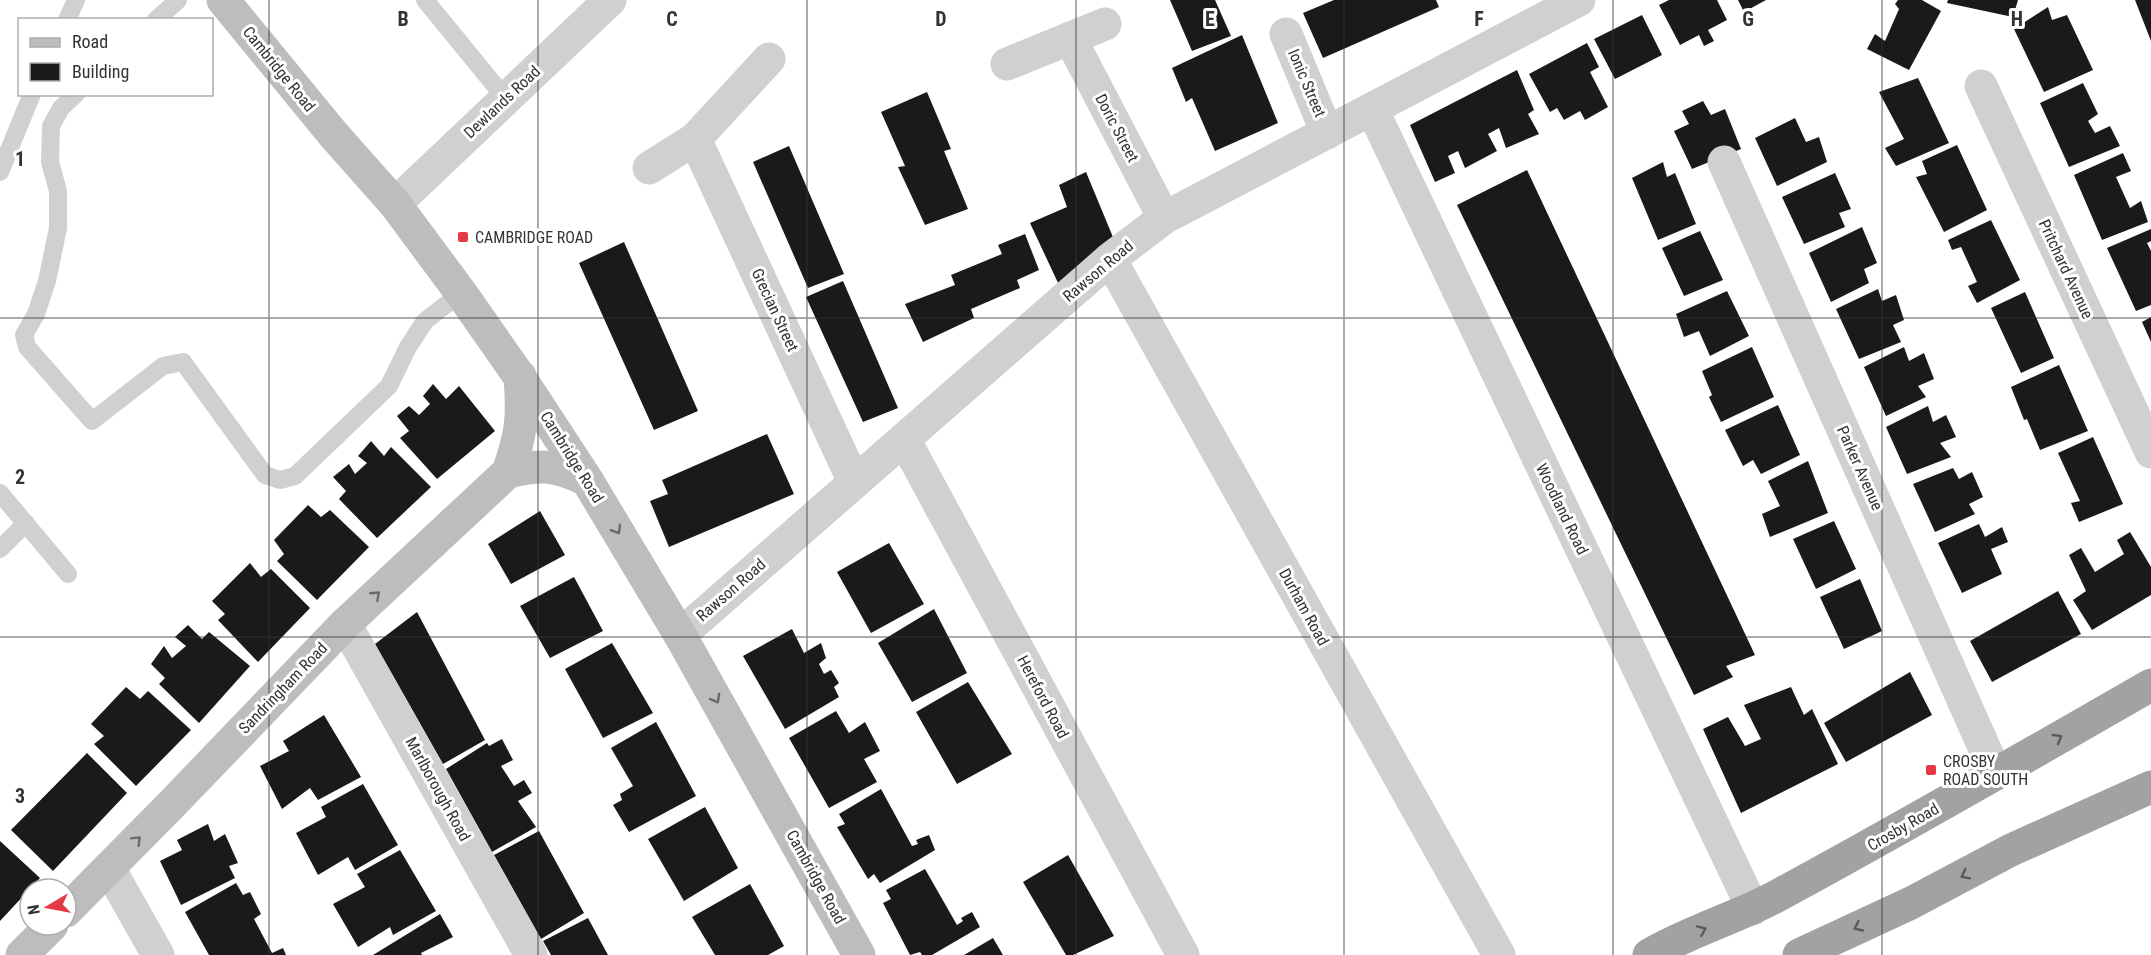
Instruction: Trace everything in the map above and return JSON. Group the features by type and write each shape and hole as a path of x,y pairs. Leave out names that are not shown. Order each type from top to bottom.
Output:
{"highway":[{"name":"Crosby Road","path":"1649,955 1666,945 1753,909 1853,855 2151,685"},
{"path":"2012,850 2151,765"},
{"path":"1799,955 1911,903 2012,850 2151,788"}],"main road":[{"name":"Cambridge Road","path":"223,0 333,134 395,204 519,376 588,480 680,635 859,955"},
{"name":"Sandringham Road","path":"78,899 345,624 508,472 519,443 523,413 519,376"},
{"path":"508,472 531,467 555,467 588,480"},
{"path":"22,955 40,937"}],"street":[{"name":"Dewlands Road","path":"395,204 610,0"},
{"name":"Rawson Road","path":"680,635 1110,259 1164,218 1579,0"},
{"path":"1007,64 1105,24"},
{"name":"Ionic Street","path":"1286,34 1327,133"},
{"name":"Doric Street","path":"1070,38 1164,218"},
{"path":"649,168 695,139 769,59"},
{"name":"Pritchard Avenue","path":"1981,86 2151,452"},
{"name":"Woodland Road","path":"1372,109 1753,909"},
{"name":"Grecian Street","path":"695,139 854,482"},
{"name":"Parker Avenue","path":"1724,162 1996,774"},
{"name":"Durham Road","path":"1110,259 1498,955"},
{"name":"Hereford Road","path":"904,439 1183,955"},
{"name":"Marlborough Road","path":"345,624 531,955"},
{"path":"109,868 158,955"}],"lane":[{"path":"68,18 76,0"},
{"path":"158,18 178,0"},
{"path":"425,0 506,99"},
{"path":"0,172 31,96"},
{"path":"74,96 61,108 51,126 50,162 58,191 58,228 47,281 36,314 24,335 27,347 92,421 163,366 183,362 265,476 280,480 295,476 389,386 408,346 425,321 461,293"},
{"path":"0,493 68,574"},
{"path":"0,549 26,523"}],"building":[{"path":"1170,0 1215,0 1231,36 1192,51"},
{"path":"1334,0 1436,0 1439,7 1323,58 1303,13"},
{"path":"1669,0 1717,0 1727,20 1708,30 1714,41 1704,46 1699,35 1680,45 1659,5"},
{"path":"1738,0 1766,0 1744,12"},
{"path":"1898,0 1922,0 1941,11 1909,70 1867,49 1875,34 1885,41 1899,9 1895,4"},
{"path":"1948,0 2018,0 2013,17 1947,3"},
{"path":"2135,0 2151,0 2151,41"},
{"path":"2048,7 2052,20 2067,15 2093,70 2044,92 2014,29"},
{"path":"1642,15 1662,55 1615,79 1594,39"},
{"path":"1242,35 1278,123 1215,151 1192,98 1186,102 1172,68"},
{"path":"1587,43 1599,67 1590,72 1608,107 1585,120 1580,111 1564,120 1557,108 1550,112 1529,74"},
{"path":"1517,70 1534,110 1528,114 1539,134 1506,148 1499,128 1488,134 1497,151 1465,168 1458,151 1448,156 1455,173 1435,182 1410,125"},
{"path":"1918,78 1949,143 1896,166 1885,148 1904,139 1879,92"},
{"path":"2083,83 2098,114 2088,121 2095,133 2110,126 2120,146 2069,167 2040,103"},
{"path":"927,92 951,149 944,151 968,209 925,225 898,167 905,166 881,112"},
{"path":"1703,101 1711,115 1725,109 1741,149 1692,169 1674,131 1689,124 1682,111"},
{"path":"1795,118 1806,142 1819,137 1827,162 1777,186 1755,138"},
{"path":"1957,145 1987,210 1944,232 1916,177 1927,174 1922,161"},
{"path":"789,146 844,274 808,288 753,162"},
{"path":"2123,153 2131,171 2116,177 2130,208 2141,201 2148,222 2102,240 2074,175"},
{"path":"1663,162 1667,177 1675,173 1696,224 1658,240 1632,178"},
{"path":"1527,170 1755,655 1726,666 1733,677 1694,695 1457,205"},
{"path":"1086,172 1115,242 1059,285 1030,223 1067,207 1059,185"},
{"path":"1835,173 1851,209 1839,213 1845,227 1804,244 1782,197"},
{"path":"1991,220 2020,280 1977,303 1968,286 1977,282 1961,247 1952,250 1948,240"},
{"path":"1862,227 1877,263 1864,269 1869,283 1831,302 1809,253"},
{"path":"2151,229 2151,241 2147,243 2151,251 2151,305 2136,311 2107,248"},
{"path":"1700,231 1723,280 1684,296 1662,248"},
{"path":"1025,234 1039,270 1017,280 1020,288 971,309 974,318 923,342 905,304 955,285 951,275 1002,254 998,245"},
{"path":"624,242 698,411 654,430 579,263"},
{"path":"843,281 898,408 863,422 806,297"},
{"path":"1878,289 1882,301 1896,295 1904,320 1893,325 1901,342 1859,359 1836,309"},
{"path":"1727,291 1749,336 1710,356 1699,331 1684,337 1676,314"},
{"path":"2025,292 2054,358 2021,373 1991,308"},
{"path":"2151,317 2151,342 2142,322"},
{"path":"1752,347 1774,397 1721,422 1709,397 1712,395 1702,371"},
{"path":"1904,347 1909,361 1924,353 1934,379 1918,386 1926,397 1886,416 1864,367"},
{"path":"2059,365 2088,431 2040,450 2027,419 2024,420 2011,387"},
{"path":"433,384 446,399 459,386 495,431 437,479 400,438 409,431 397,416 409,406 419,415 430,404 423,396"},
{"path":"1778,405 1800,455 1761,474 1753,460 1743,466 1725,430"},
{"path":"1928,406 1933,422 1946,415 1956,437 1940,443 1951,457 1907,474 1886,427"},
{"path":"767,434 794,494 669,547 650,501 668,494 662,480"},
{"path":"2093,437 2123,504 2079,522 2071,503 2080,501 2058,453"},
{"path":"371,441 384,456 391,447 431,487 377,538 339,499 346,491 333,477 349,464 355,474 367,463 358,456"},
{"path":"1808,461 1828,513 1770,537 1762,514 1780,506 1768,481"},
{"path":"1953,468 1959,479 1972,472 1983,497 1969,504 1975,514 1935,532 1913,484"},
{"path":"308,505 321,517 330,510 369,547 317,600 277,561 284,554 274,540"},
{"path":"540,511 565,555 511,584 488,544"},
{"path":"1834,521 1856,569 1816,589 1793,539"},
{"path":"1979,524 1985,537 2002,527 2008,542 1991,549 2002,574 1962,593 1938,543"},
{"path":"2130,532 2151,567 2151,595 2092,630 2073,600 2086,591 2069,555 2081,548 2095,572 2124,554 2117,540"},
{"path":"889,543 924,604 871,633 837,572"},
{"path":"250,563 261,577 271,569 310,608 258,662 218,620 225,614 212,601"},
{"path":"574,577 603,631 550,658 520,606"},
{"path":"1860,579 1882,631 1844,649 1820,597"},
{"path":"2058,591 2081,634 1992,682 1970,641"},
{"path":"934,609 967,673 912,702 878,643"},
{"path":"417,612 485,740 443,764 375,644"},
{"path":"188,625 202,639 209,632 250,666 199,723 159,684 165,678 151,664 164,646 172,658 186,646 175,637"},
{"path":"792,629 804,653 821,643 826,658 819,664 824,674 831,670 839,683 834,687 839,697 785,729 743,656"},
{"path":"612,643 653,713 603,738 565,669"},
{"path":"1910,672 1932,715 1846,762 1824,723"},
{"path":"968,682 1012,754 957,784 916,712"},
{"path":"126,687 140,699 148,691 191,730 136,786 94,744 104,736 91,724"},
{"path":"1791,687 1804,715 1812,709 1838,764 1741,813 1703,729 1728,717 1745,746 1761,739 1744,705"},
{"path":"836,711 849,733 865,722 880,751 864,759 877,782 829,808 789,738"},
{"path":"324,715 361,777 318,800 310,788 282,809 260,766 289,751 283,741"},
{"path":"656,722 696,796 629,832 613,805 622,800 620,794 633,786 611,748"},
{"path":"502,739 513,760 501,766 514,786 524,780 532,793 518,801 536,827 492,852 446,769 487,743 489,746"},
{"path":"87,753 127,793 53,871 11,830"},
{"path":"363,784 398,845 355,870 348,857 318,875 296,833 326,817 321,807"},
{"path":"881,789 912,846 918,844 916,840 929,835 935,850 880,883 874,874 868,879 837,827 845,824 839,814"},
{"path":"705,807 738,868 684,901 648,839"},
{"path":"208,824 214,841 225,834 238,863 229,866 235,878 181,905 160,861 182,850 177,840"},
{"path":"539,831 584,913 541,939 494,855"},
{"path":"0,841 39,877 18,877 18,902 0,921"},
{"path":"400,850 436,911 393,935 390,927 358,947 333,904 365,887 357,874"},
{"path":"1068,855 1114,936 1073,955 1066,955 1023,882"},
{"path":"925,869 957,925 963,921 961,918 972,912 980,927 932,955 922,955 920,952 910,955 883,903 891,899 886,890"},
{"path":"236,883 243,895 250,892 261,914 254,919 272,953 283,948 286,955 209,955 185,912"},
{"path":"750,884 784,946 768,955 715,955 692,917"},
{"path":"440,914 453,937 421,953 422,955 373,955"},
{"path":"588,918 608,955 551,955 543,941"},
{"path":"993,938 1003,955 964,955"}],"place":[{"name":"CAMBRIDGE ROAD","path":"463,237"},
{"name":"CROSBY ROAD SOUTH","path":"1931,770"}]}
